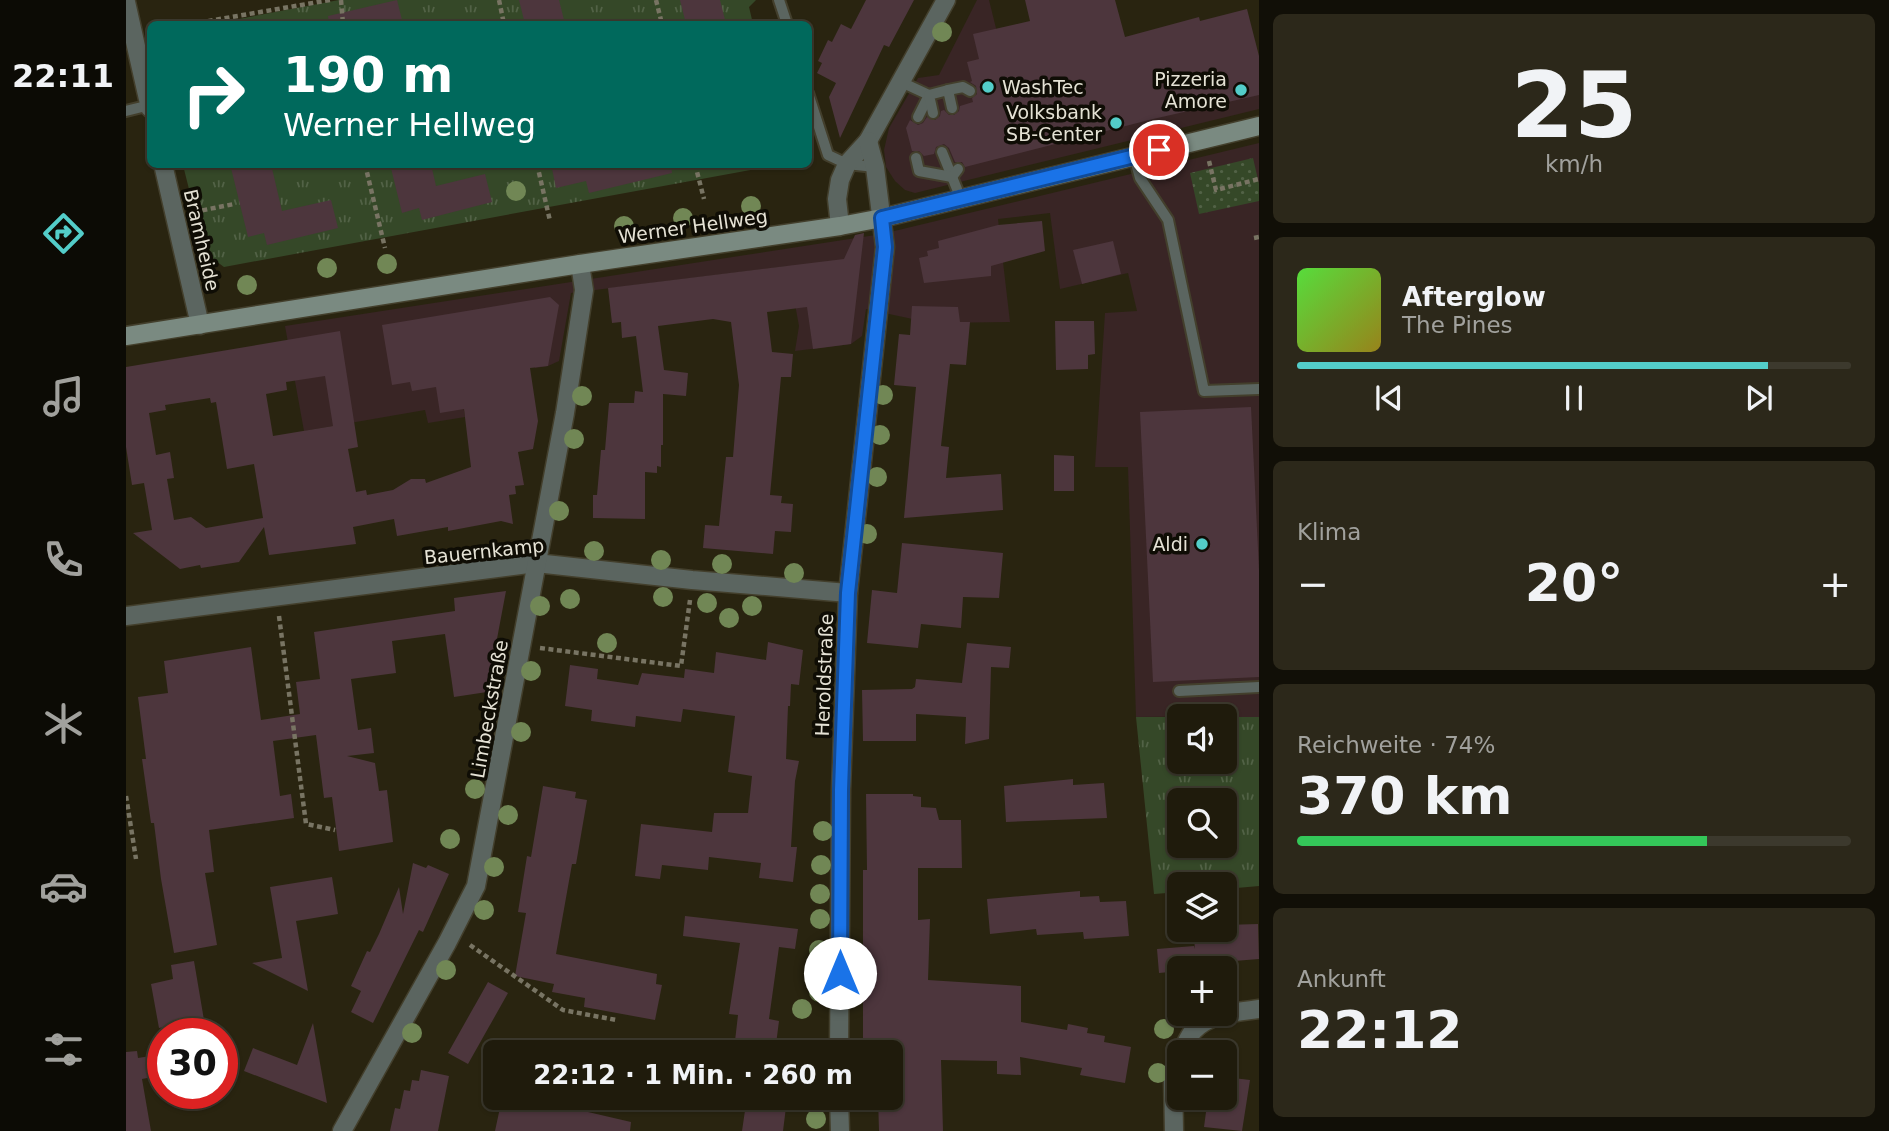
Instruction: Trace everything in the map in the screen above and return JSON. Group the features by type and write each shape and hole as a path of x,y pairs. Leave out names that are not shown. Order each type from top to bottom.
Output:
{"main road":[{"name":"Werner Hellweg","path":"126,337 580,264 840,226 1259,126"}],"street":[{"path":"840,226 837,199 846,164 867,141 946,0"},
{"path":"126,2 147,93"},
{"name":"Heroldstraße","path":"839,1040 841,790 848,593 885,247 875,167 867,141"},
{"name":"Bramheide","path":"164,168 200,325"},
{"name":"Limbeckstraße","path":"342,1131 453,933 476,886 565,413 584,290 580,264"},
{"name":"Bauernkamp","path":"126,616 536,563 848,593"},
{"path":"1189,1040 1194,1031 1229,1012 1259,1009"},
{"path":"839,1110 840,1131"},
{"path":"1174,1110 1174,1131"}],"lane":[{"path":"779,0 786,21"},
{"path":"901,82 929,95 963,87 970,91"},
{"path":"948,90 952,108"},
{"path":"929,95 933,113"},
{"path":"918,117 929,95"},
{"path":"812,105 828,155 846,164 875,167"},
{"path":"126,111 147,107"},
{"path":"942,152 955,173 961,199"},
{"path":"1134,156 1140,178 1168,220 1204,391 1259,388"},
{"path":"916,158 919,170 955,173"},
{"path":"1179,691 1259,687"}],"path":[{"path":"208,21 330,0"},
{"path":"341,0 343,21"},
{"path":"499,0 503,21"},
{"path":"656,0 661,21"},
{"path":"1209,161 1216,190 1259,179"},
{"path":"366,168 385,248"},
{"path":"538,168 550,221"},
{"path":"696,168 704,199"},
{"path":"176,216 234,204"},
{"path":"522,645 681,666 692,580"},
{"path":"277,598 306,824 335,830"},
{"path":"126,796 136,859"},
{"path":"453,933 563,1010 616,1020"}],"shaded area":[{"path":"977,0 989,0 1015,105 1259,70 1259,109 915,193 905,190 886,167 884,150 889,128 918,78 939,75"},
{"path":"1259,143 1259,718 1237,718 1237,704 1167,704 1167,717 1136,717 1128,467 1095,467 1105,313 1137,311 1128,273 1060,289 1050,213 998,219 1010,322 931,323 866,309 862,336 851,344 795,351 799,326 788,266 571,293 559,361 535,368 534,364 458,376 465,417 428,423 425,410 304,431 285,326 882,234"}],"green space":[{"path":"339,0 756,0 749,7 752,21 228,21"},
{"path":"1253,158 1259,184 1259,201 1199,214 1190,173"},
{"path":"184,168 761,168 224,267 205,253"},
{"path":"1136,717 1167,717 1167,774 1237,774 1237,717 1259,717 1259,886 1237,888 1237,872 1167,872 1167,893 1154,894"}],"building":[{"path":"397,0 402,21 329,21 328,16"},
{"path":"519,0 559,0 564,21 524,21"},
{"path":"680,0 720,0 725,21 685,21"},
{"path":"866,0 914,0 889,47 884,45 840,138 829,97 836,83 817,73 822,63 818,61 828,40 832,42 841,24 851,29"},
{"path":"1025,0 1115,0 1125,37 1199,17 1200,21 1247,9 1259,56 1259,95 965,167 962,162 955,162 949,148 944,144 936,147 934,154 924,156 919,151 912,151 906,128 910,120 918,125 927,117 935,120 944,110 949,115 954,115 960,106 973,102 972,98 977,94 976,86 970,82 972,81 967,62 979,59 973,34 1030,21"},
{"path":"231,168 272,168 282,211 331,200 338,228 267,245 264,233 248,237"},
{"path":"391,168 432,168 436,186 485,174 492,202 422,220 419,208 402,213"},
{"path":"552,168 671,168 672,173 589,193 586,181 556,188"},
{"path":"1042,221 1045,251 991,266 991,276 924,283 919,258 928,256 927,251 939,248 938,241 998,225"},
{"path":"864,233 851,344 813,349 807,307 767,312 772,352 793,354 791,377 781,377 770,495 782,496 781,503 793,504 791,532 775,531 773,554 703,548 705,525 719,526 726,457 733,457 739,385 731,322 713,319 658,326 664,370 688,373 686,396 663,394 661,467 657,466 657,473 645,472 645,519 593,518 593,495 597,495 601,450 605,450 609,403 634,403 635,391 643,392 636,336 622,338 621,322 612,323 608,288 844,259 855,235"},
{"path":"1113,241 1121,274 1082,284 1073,250"},
{"path":"550,297 559,305 548,366 530,368 538,421 533,449 518,452 524,485 515,486 516,494 509,495 513,524 501,521 448,531 448,527 397,536 394,519 353,527 356,544 269,555 264,527 239,562 180,569 133,533 152,530 144,483 132,485 126,447 126,367 340,331 358,447 348,449 356,492 366,490 367,495 393,490 411,479 425,479 426,483 471,467 464,409 440,413 436,387 412,391 410,382 392,385 382,325","holes":["325,376 333,426 273,436 266,394 287,390 286,382","210,398 211,403 216,402 227,469 254,464 263,518 206,528 191,517 174,520 167,479 174,478 170,452 156,455 149,413 166,410 165,405"]},
{"path":"912,306 958,307 960,322 970,322 966,365 950,364 941,446 949,447 946,478 1001,474 1003,510 904,518 916,387 894,385 899,334 910,335"},
{"path":"1055,321 1094,321 1095,354 1088,355 1088,369 1056,370"},
{"path":"1251,407 1259,570 1259,677 1153,682 1140,412"},
{"path":"1054,455 1074,456 1074,491 1054,491"},
{"path":"902,543 1003,553 999,598 963,597 961,628 921,624 918,648 867,643 872,590 897,593"},
{"path":"506,591 487,692 454,697 445,634 392,641 396,673 351,679 358,730 371,728 374,753 347,756 375,763 379,791 387,790 393,842 339,851 332,797 324,798 316,735 273,741 280,796 291,794 294,818 209,830 214,872 205,873 217,945 174,953 142,759 146,759 138,697 168,693 164,661 251,647 261,720 300,714 296,682 320,679 314,632 455,611 454,598"},
{"path":"768,642 803,650 799,685 791,684 788,706 786,759 799,761 795,781 791,847 797,847 793,882 759,878 761,863 709,857 708,870 662,865 660,879 635,876 641,824 712,832 714,813 748,813 752,776 728,772 735,716 683,709 681,722 636,716 635,727 591,721 592,710 565,706 570,665 598,669 597,679 638,685 642,673 684,678 685,669 714,673 716,652 766,660"},
{"path":"967,643 1011,647 1009,668 991,667 989,739 965,744 966,717 916,714 916,741 863,741 862,690 912,689 916,679 962,683"},
{"path":"1073,779 1073,785 1104,783 1107,818 1006,822 1004,786"},
{"path":"543,786 576,792 575,798 587,800 556,954 657,974 656,984 662,985 655,1020 584,1007 585,998 552,992 554,984 515,976 526,913 518,912"},
{"path":"866,794 913,794 921,797 921,807 936,808 939,820 961,820 962,868 918,868 918,920 930,919 928,980 1021,986 1021,1022 1067,1030 1068,1024 1088,1028 1087,1033 1105,1036 1104,1042 1131,1047 1125,1083 1080,1075 1082,1068 1020,1057 1021,1075 997,1074 997,1061 941,1060 943,1131 879,1131 878,1110 903,1110 903,1040 863,1040 863,870 867,870"},
{"path":"413,863 426,868 428,865 449,874 423,932 419,930 373,1023 351,1012 361,991 351,986 367,951 370,952 379,934 399,887 403,914"},
{"path":"332,877 338,914 296,921 308,991 252,963 282,958 270,887"},
{"path":"1080,891 1080,897 1099,896 1100,902 1126,901 1129,936 1084,939 1083,932 1037,935 1036,929 990,934 987,899"},
{"path":"685,916 798,929 795,949 779,947 769,1019 779,1021 777,1040 735,1040 738,1015 729,1014 740,943 683,936"},
{"path":"1258,924 1259,959 1237,961 1237,956 1167,956 1167,972 1159,973 1157,949 1194,946 1195,949 1194,942 1237,942 1237,925"},
{"path":"194,961 204,1018 157,1018 151,984 173,979 171,965"},
{"path":"488,982 508,993 468,1064 448,1053"},
{"path":"313,1023 327,1103 244,1071 253,1048 297,1065"},
{"path":"137,1051 138,1058 147,1057 147,1078 142,1079 151,1131 126,1131 126,1052"},
{"path":"421,1070 449,1076 438,1131 390,1131 395,1108 400,1109 404,1090 410,1091 412,1080 419,1081"},
{"path":"1237,1078 1250,1080 1242,1131 1204,1127 1206,1110 1237,1110"},
{"path":"500,1110 588,1110 631,1122 630,1131 495,1131"},
{"path":"745,1110 786,1110 783,1131 742,1131"}],"place":[{"name":"WashTec","path":"988,87"},
{"name":"Pizzeria Amore","path":"1241,90"},
{"name":"Volksbank SB-Center","path":"1116,123"},
{"name":"Aldi","path":"1202,544"}],"route":[{"path":"840,973 841,790 848,593 885,247 882,218 1159,150"}]}
